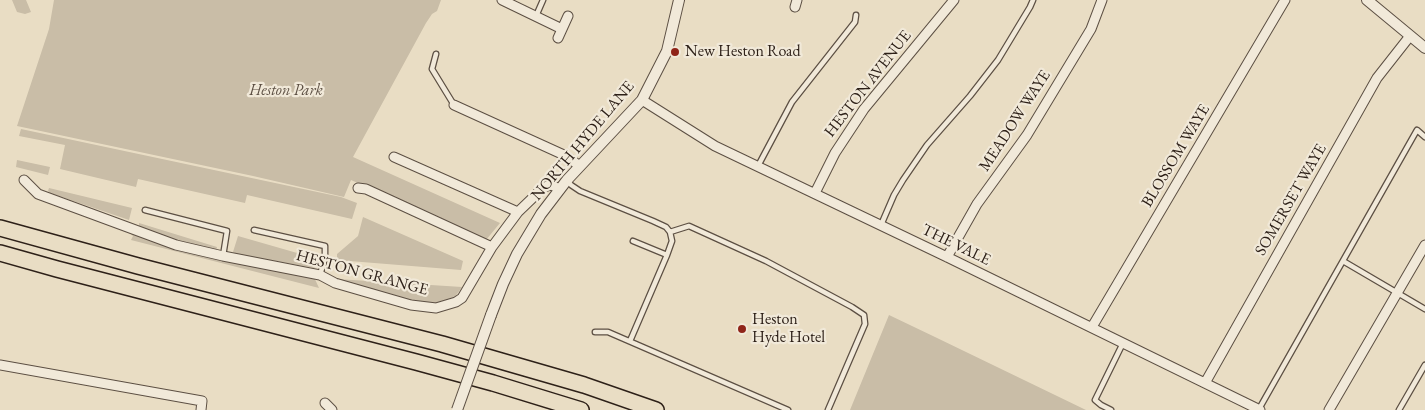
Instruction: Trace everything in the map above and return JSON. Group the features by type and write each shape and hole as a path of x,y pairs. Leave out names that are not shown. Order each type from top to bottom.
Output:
{"highway":[{"path":"0,228 138,266 460,349 584,385 656,410"},
{"path":"0,253 407,359 575,408"}],"street":[{"path":"502,0 562,29"},
{"name":"NORTH HYDE LANE","path":"457,410 502,284 517,254 541,214 567,180 642,100 667,51 679,0"},
{"name":"HESTON AVENUE","path":"815,193 834,153 864,110 954,0"},
{"name":"MEADOW WAYE","path":"947,257 977,204 1027,135 1047,102 1091,29 1102,0"},
{"name":"BLOSSOM WAYE","path":"1092,327 1285,0"},
{"path":"1367,0 1425,48"},
{"path":"558,38 568,16"},
{"name":"SOMERSET WAYE","path":"1204,383 1377,78 1410,36"},
{"name":"THE VALE","path":"642,100 715,146 1092,327 1259,410"},
{"path":"454,104 564,155 580,166"},
{"path":"394,156 518,212"},
{"name":"HESTON GRANGE","path":"24,180 38,194 176,245 320,275 335,284 411,305 436,308 456,302 462,298 492,247 518,212 544,187 551,185 560,189"},
{"path":"358,188 366,189 492,247"},
{"path":"1329,410 1425,245"},
{"path":"0,365 202,401 200,410"},
{"path":"324,404 332,410"}],"lane":[{"path":"536,16 543,0"},
{"path":"881,225 903,180 928,145 998,60 1033,0"},
{"path":"758,166 792,102 855,22 856,15"},
{"path":"436,54 432,69 454,104"},
{"path":"1259,410 1417,130 1425,137"},
{"path":"567,180 580,191 653,221 670,232 672,241 667,255 630,341"},
{"path":"146,210 227,231 223,256"},
{"path":"670,232 689,226 766,261 852,307 864,316 865,324 828,410"},
{"path":"254,230 325,246 325,258 320,275"},
{"path":"633,241 667,255"},
{"path":"1343,261 1425,309"},
{"path":"595,332 608,332 788,410"},
{"path":"1111,410 1096,400 1123,343"},
{"path":"1398,410 1425,364"}],"green space":[{"path":"12,0 26,0 31,12 25,14 17,12"},
{"name":"Heston Park","path":"54,0 441,0 437,11 432,14 426,23 353,157 500,223 486,240 351,180 344,197 17,126 49,29"},
{"path":"21,129 341,197 357,203 352,219 247,195 245,203 138,179 136,187 60,169 65,145 19,136"},
{"path":"17,160 50,167 48,175 16,167"},
{"path":"49,188 132,208 129,220 50,193 48,191"},
{"path":"363,217 463,261 461,270 337,260 337,254 358,236"},
{"path":"139,223 217,247 216,252 185,245 139,229"},
{"path":"127,231 314,277 319,288 131,240 133,236"},
{"path":"238,236 318,259 316,267 237,254 233,252"},
{"path":"337,279 462,287 455,297 448,301 425,304 379,293"},
{"path":"889,315 935,337 1086,410 850,410"}],"place":[{"name":"New Heston Road","path":"675,52"},
{"name":"Heston Hyde Hotel","path":"742,329"}]}
